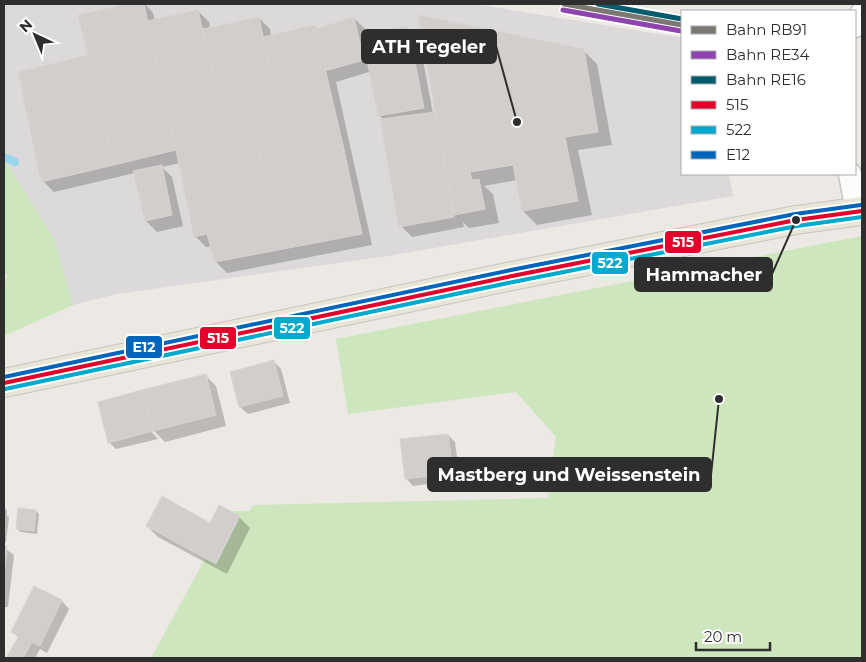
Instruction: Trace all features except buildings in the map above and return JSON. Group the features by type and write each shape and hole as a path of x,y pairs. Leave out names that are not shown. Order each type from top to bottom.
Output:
{"main road":[{"path":"4,382 512,276 748,229 859,211"}],"street":[{"path":"856,24 862,12"},
{"path":"850,175 859,211"}],"shaded area":[{"path":"4,4 475,4 681,38 681,175 729,175 733,196 388,256 117,294 73,305 55,240 4,159"}],"green space":[{"path":"4,159 55,240 73,305 4,336 4,288 7,275 4,274"},
{"path":"862,236 862,658 151,658 231,511 249,511 253,505 548,498 556,437 516,392 348,414 336,339"}],"waterway":[{"path":"4,157 15,162"}],"rail line":[{"name":"RB91","path":"564,4 681,25"},
{"name":"RE16","path":"598,4 681,19"},
{"name":"RE34","path":"563,10 681,31"}],"transit line":[{"name":"E12","path":"4,377 511,270 795,214 861,205"},
{"name":"515","path":"4,383 512,276 796,220 862,211"},
{"name":"522","path":"5,389 513,282 797,226 862,217"}],"place":[{"name":"ATH Tegeler","path":"517,122"},
{"name":"Hammacher","path":"796,220"},
{"name":"Mastberg und Weissenstein","path":"719,399"}]}
